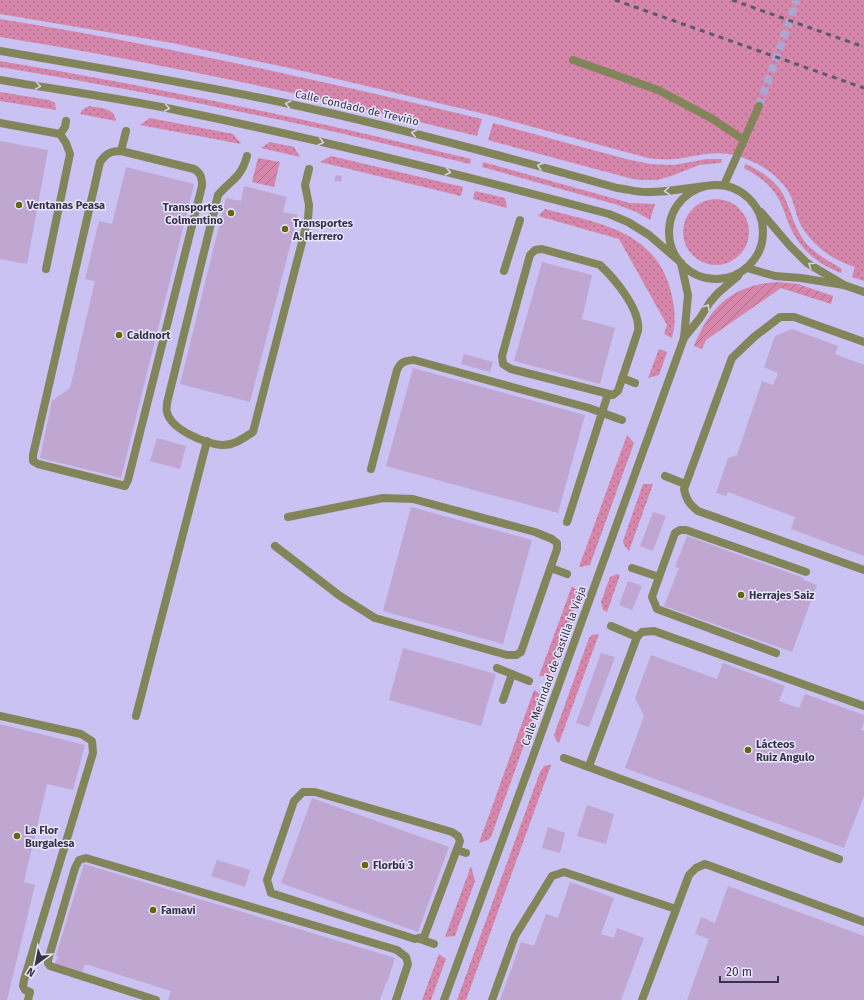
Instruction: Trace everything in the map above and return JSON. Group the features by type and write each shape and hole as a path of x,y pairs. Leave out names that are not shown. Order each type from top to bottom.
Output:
{"street":[{"name":"Calle Condado de Treviño","path":"0,51 166,79 286,103 480,149 618,188 647,192 705,186"},
{"path":"573,60 658,90 711,118 744,140"},
{"path":"0,80 175,110 300,137 500,185 609,214 628,222 648,234 691,272 704,278 718,279 731,277 745,270 756,258 762,245 764,231 762,218 756,205"},
{"path":"724,185 759,106"},
{"path":"60,134 65,127 66,121"},
{"path":"0,123 60,134 66,143 70,154 46,269"},
{"path":"121,151 126,131"},
{"path":"121,151 194,169 199,172 202,179 202,186 138,443 125,486 38,464 33,461 32,455 100,162 108,153 121,151"},
{"path":"247,156 244,168 239,176 225,187 218,195 166,412 172,422 183,432 196,438 222,445 239,442 253,432 308,219 309,205 305,185 309,169"},
{"path":"680,262 671,246 669,231 672,216 679,202 691,192 705,186 724,185 736,189 747,196 790,246 808,263 844,285"},
{"path":"504,271 520,220"},
{"path":"542,249 600,265 606,270 626,296 639,325 622,378 618,391 612,395 511,369 503,364 502,356 524,275 530,255 535,250 542,249"},
{"name":"Calle Merindad de Castilla la Vieja","path":"444,1000 684,338 688,294 680,262"},
{"path":"745,270 775,276 801,278 844,285 864,292"},
{"name":"Calle Merindad de Castilla la Vieja","path":"684,338 718,293 745,270"},
{"path":"864,342 794,317 780,317 754,337 732,358 684,489 685,496 689,504 698,511 864,570"},
{"path":"371,469 397,370 400,364 404,361 414,360 589,408 622,420"},
{"path":"622,378 635,383"},
{"path":"567,522 608,394"},
{"path":"136,716 207,441"},
{"path":"666,476 685,484"},
{"path":"275,546 340,596 375,618 507,656 516,655 521,652 557,549 557,543 552,539 535,532 413,499 383,498 288,517"},
{"path":"776,653 657,609 652,597 675,533 680,530 686,530 806,572"},
{"path":"551,568 568,574"},
{"path":"632,568 659,577"},
{"path":"611,626 637,637"},
{"path":"589,766 637,637 642,632 654,631 864,706"},
{"path":"497,668 529,681"},
{"path":"503,700 512,674"},
{"path":"0,716 81,734 92,741 93,753 22,986 25,990 30,992 28,1000"},
{"path":"564,758 839,859"},
{"path":"420,939 424,937 427,932 460,841 458,836 444,830 315,792 303,792 294,801 267,880 271,893 434,944"},
{"path":"457,850 466,852"},
{"path":"156,1000 50,966 48,963 75,868 79,860 86,858 397,950 406,957 408,964 396,1000"},
{"path":"642,1000 689,875 696,868 705,864 864,922"},
{"path":"492,1000 514,936 552,876 564,872 676,909"}],"shaded area":[{"path":"0,0 864,0 864,281 852,277 855,267 832,257 812,241 800,224 788,191 777,178 764,168 741,157 716,153 672,159 648,158 489,115 303,71 172,43 0,14"},
{"path":"0,19 121,40 242,64 482,119 477,136 180,69 0,37"},
{"path":"0,61 177,93 295,118 471,159 470,164 340,133 255,115 0,67"},
{"path":"0,92 49,100 55,103 56,110 0,101"},
{"path":"89,106 110,111 115,116 116,121 80,114 82,110"},
{"path":"150,118 233,134 241,144 140,125"},
{"path":"493,123 626,159 650,164 674,165 707,159 722,159 721,163 699,165 658,180 640,180 488,140"},
{"path":"270,142 294,147 300,157 261,148"},
{"path":"331,156 463,187 461,196 320,162"},
{"path":"258,158 280,162 274,187 252,182"},
{"path":"483,162 630,203 655,204 650,220 636,212 618,205 482,167"},
{"path":"745,164 762,172 776,184 783,194 798,230 805,242 818,254 842,269 841,273 825,266 805,250 795,237 788,224 776,194 762,179 744,168"},
{"path":"475,191 505,198 507,208 473,199"},
{"path":"716,199 729,202 739,209 746,219 749,232 746,245 739,255 729,262 716,265 703,262 693,255 686,245 683,232 686,219 693,209 703,202"},
{"path":"545,209 585,219 622,232 638,242 652,255 663,271 671,292 674,315 672,338 664,334 667,325 619,239 538,216"},
{"path":"777,282 798,284 833,296 831,304 781,288 706,340 702,349 694,346 700,332 708,320 725,300 748,288 761,284"},
{"path":"659,349 667,352 659,375 648,378"},
{"path":"627,435 634,443 590,565 579,567"},
{"path":"643,484 653,484 629,551 624,545 623,541"},
{"path":"617,574 620,575 607,612 603,610 601,602 610,577"},
{"path":"572,586 580,593 549,676 539,676"},
{"path":"599,634 559,743 554,735 589,638 592,635"},
{"path":"534,690 542,695 491,837 488,840 479,843"},
{"path":"551,765 466,1000 457,1000 540,772 544,766"},
{"path":"471,866 475,881 455,936 445,937"},
{"path":"439,954 446,959 431,1000 422,1000"}],"building":[{"name":"Ventanas Peasa","path":"0,141 48,150 27,264 0,259"},
{"name":"Caldnort","path":"126,167 194,184 121,478 40,458 52,401 70,388 95,281 85,279 99,221 112,224"},
{"path":"336,175 342,176 341,182 334,181"},
{"path":"244,186 287,197 283,212 298,215 250,402 180,384 226,198 241,201"},
{"path":"542,262 592,275 582,319 615,328 600,384 514,361"},
{"path":"792,329 838,346 835,354 864,365 864,556 791,529 795,517 728,492 726,496 716,493 728,458 737,455 762,381 773,385 778,373 764,367 775,336"},
{"path":"464,354 493,362 490,372 461,364"},
{"path":"413,368 585,415 558,513 386,466"},
{"path":"157,438 186,446 180,469 150,461"},
{"path":"411,507 532,540 503,644 383,611"},
{"path":"653,512 666,516 653,551 640,546"},
{"name":"Herrajes Saiz","path":"687,536 804,578 804,580 817,585 792,652 664,606 679,568 675,567"},
{"path":"628,581 642,586 632,610 619,605"},
{"path":"403,648 496,674 481,726 389,700"},
{"path":"601,653 615,657 589,727 576,723"},
{"name":"Lácteos Ruiz Angulo","path":"651,655 717,679 723,663 785,686 779,701 799,708 805,694 864,715 864,722 861,730 864,731 864,796 844,848 625,768 644,716 635,698"},
{"name":"La Flor Burgalesa","path":"0,724 85,745 73,790 47,784 24,882 35,885 7,1000 0,1000"},
{"name":"Florbú 3","path":"312,798 449,847 418,932 281,883"},
{"path":"587,805 614,814 606,844 577,836"},
{"path":"548,827 565,833 560,853 542,848"},
{"path":"217,860 250,870 245,887 211,876"},
{"name":"Famavi","path":"84,864 395,958 380,1000 168,1000 171,991 85,964 82,972 55,964 58,956 56,955"},
{"path":"570,882 614,898 601,934 614,938 617,928 644,938 621,1000 500,1000 521,942 534,946 546,914 558,918"},
{"path":"728,886 864,936 864,1000 687,1000 709,939 695,934 701,917 715,923"}],"tunnel":[{"path":"759,106 797,0"}],"railway":[{"path":"615,0 864,88"},
{"path":"732,0 864,47"}],"place":[{"name":"Ventanas Peasa","path":"19,205"},
{"name":"Transportes Colmentino","path":"231,213"},
{"name":"Transportes A. Herrero","path":"285,229"},
{"name":"Caldnort","path":"119,335"},
{"name":"Herrajes Saiz","path":"741,595"},
{"name":"Lácteos Ruiz Angulo","path":"748,750"},
{"name":"La Flor Burgalesa","path":"17,836"},
{"name":"Florbú 3","path":"365,865"},
{"name":"Famavi","path":"153,910"}]}
